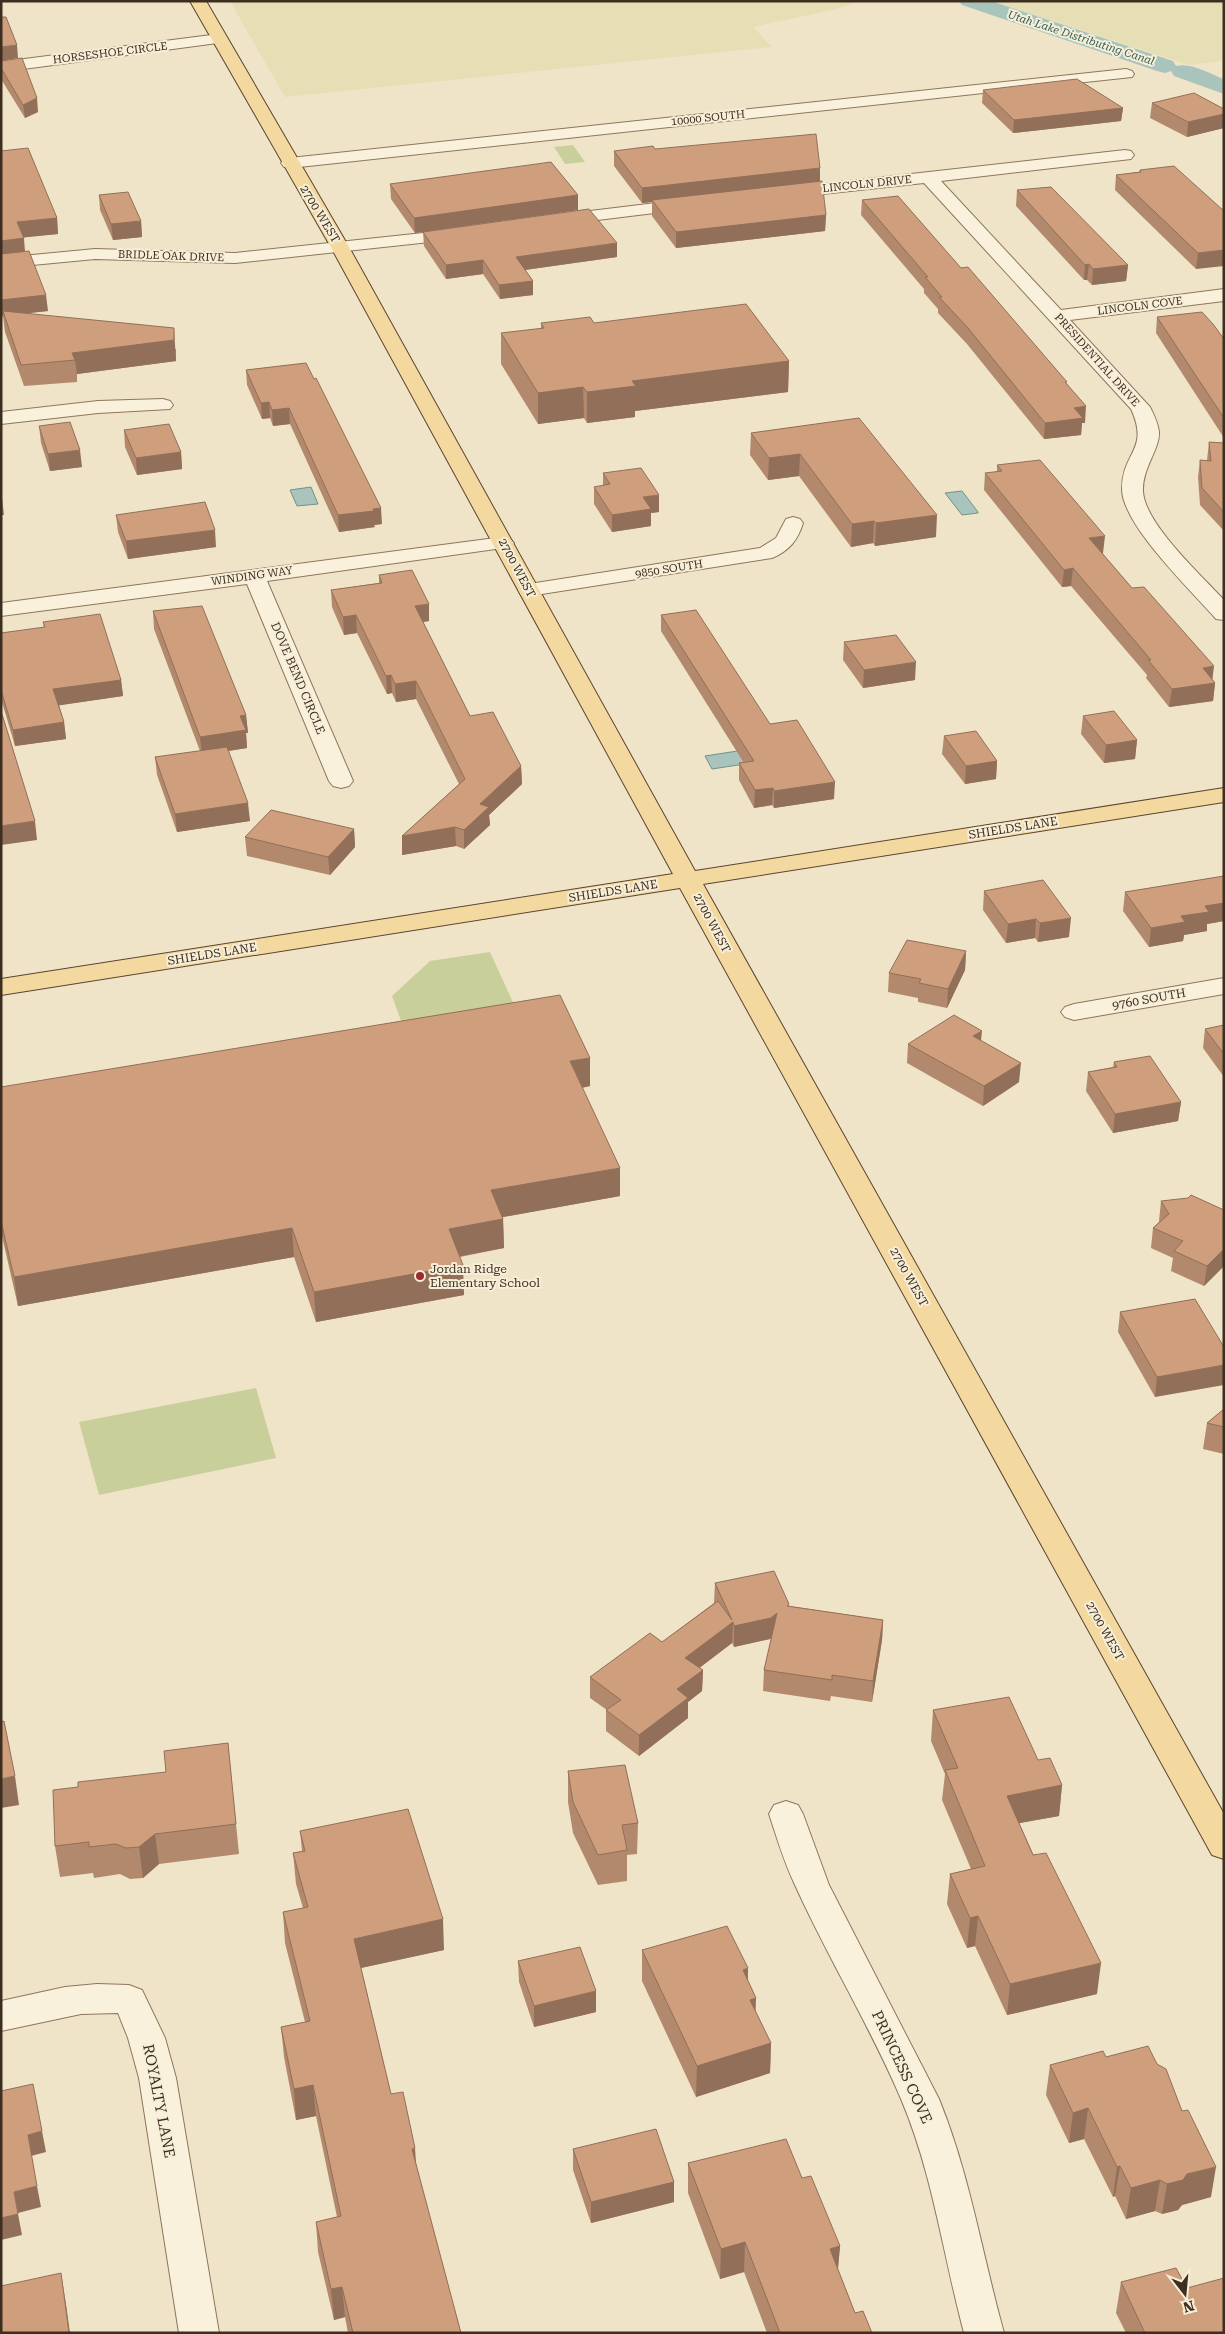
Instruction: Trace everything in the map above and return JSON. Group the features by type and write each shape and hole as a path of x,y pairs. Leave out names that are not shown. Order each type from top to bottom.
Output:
{"main road":[{"name":"2700 WEST","path":"198,1 341,249 1224,1846"},
{"name":"SHIELDS LANE","path":"1,988 1224,795"}],"street":[{"name":"HORSESHOE CIRCLE","path":"1,67 219,39"},
{"name":"10000 SOUTH","path":"290,163 1126,74"},
{"name":"LINCOLN DRIVE","path":"769,195 1125,155"},
{"name":"PRESIDENTIAL DRIVE","path":"928,177 1140,407 1147,422 1149,437 1132,478 1131,492 1134,505 1141,519 1224,614"},
{"path":"542,222 710,202"},
{"path":"341,249 480,232"},
{"name":"BRIDLE OAK DRIVE","path":"1,263 95,254 236,258 341,249"},
{"name":"LINCOLN COVE","path":"1057,316 1224,295"},
{"path":"1,418 98,407 163,405"},
{"name":"9850 SOUTH","path":"529,590 765,554 783,545 788,538 793,523"},
{"name":"WINDING WAY","path":"1,610 503,542"},
{"name":"DOVE BEND CIRCLE","path":"254,576 341,781"},
{"name":"9760 SOUTH","path":"1074,1012 1224,986"},
{"name":"PRINCESS COVE","path":"786,1814 811,1884 908,2073 932,2130 952,2190 971,2290 984,2333"},
{"name":"ROYALTY LANE","path":"1,2016 87,1999 109,1997 129,2000 140,2019 148,2041 159,2086 199,2333"}],"shaded area":[{"path":"230,1 859,1 837,9 753,27 772,47 285,97"},
{"path":"991,1 1224,1 1224,61 1189,65"}],"green space":[{"path":"573,145 585,162 565,164 554,147"},
{"path":"490,952 517,1011 404,1029 392,996 430,961"},
{"path":"256,1388 276,1458 99,1495 79,1422"}],"water":[{"path":"311,487 318,504 297,506 290,490"},
{"path":"962,491 978,513 962,515 945,493"},
{"path":"757,748 764,761 712,769 705,756"}],"building":[{"path":"1,17 6,17 17,45 1,47"},
{"path":"22,58 37,98 23,105 1,68 1,61"},
{"path":"1077,79 1123,108 1014,120 983,90"},
{"path":"1194,93 1224,109 1224,114 1188,122 1152,103"},
{"path":"816,134 820,168 642,188 614,151 653,146 655,149"},
{"path":"28,148 57,218 17,222 24,238 1,241 1,151"},
{"path":"551,162 578,195 414,218 390,184"},
{"path":"1174,166 1224,211 1224,250 1198,253 1116,175"},
{"path":"822,181 826,215 676,232 652,200"},
{"path":"1051,187 1128,265 1093,269 1089,264 1085,265 1017,190"},
{"path":"128,192 141,221 111,224 99,195"},
{"path":"898,196 961,268 968,267 1067,382 1065,382 1086,406 1074,408 1083,418 1045,423 968,328 939,297 942,297 925,277 928,277 862,200"},
{"path":"589,209 617,243 516,257 533,281 499,285 483,260 446,265 423,232"},
{"path":"29,251 46,295 1,300 1,254"},
{"path":"746,304 789,361 632,381 636,386 587,392 583,387 538,393 501,333 544,328 541,323 590,317 594,323"},
{"path":"3,311 174,328 174,340 72,353 75,360 21,365"},
{"path":"1202,312 1224,339 1224,418 1157,317"},
{"path":"306,363 314,379 316,378 381,508 373,509 374,511 338,515 289,408 272,410 269,402 261,403 246,370"},
{"path":"859,418 937,515 876,523 874,521 852,524 800,454 769,458 751,433"},
{"path":"70,422 80,450 48,454 39,426"},
{"path":"169,424 181,452 136,458 124,430"},
{"path":"1209,442 1224,443 1224,512 1202,488 1200,460 1211,461"},
{"path":"1040,460 1105,536 1089,538 1132,588 1144,587 1214,666 1203,668 1215,683 1172,689 1148,660 1151,660 1073,568 1064,570 985,473 1002,471 997,465"},
{"path":"641,468 659,495 643,497 651,509 612,515 594,487 610,484 603,473"},
{"path":"205,502 215,530 126,541 116,515"},
{"path":"412,570 429,604 415,606 470,716 493,712 521,766 480,804 489,807 464,830 455,827 402,836 465,779 416,681 395,684 391,675 386,676 356,615 343,617 331,590 382,583 379,575"},
{"path":"202,606 246,715 240,716 246,730 200,737 153,611"},
{"path":"696,610 770,724 797,720 835,782 774,791 773,788 755,790 739,763 754,761 661,615"},
{"path":"100,614 121,680 53,689 64,722 13,730 1,690 1,633 45,627 43,622"},
{"path":"896,635 916,662 864,670 844,642"},
{"path":"1114,711 1137,740 1106,745 1083,716"},
{"path":"2,714 35,821 1,826"},
{"path":"976,731 997,761 966,766 944,736"},
{"path":"227,747 248,803 175,814 155,757"},
{"path":"271,810 354,829 328,857 245,837"},
{"path":"1224,876 1224,903 1205,906 1209,912 1181,916 1185,922 1151,928 1125,892"},
{"path":"1043,880 1071,918 1040,923 1036,919 1008,924 984,891"},
{"path":"907,940 966,951 948,989 919,983 921,979 889,973"},
{"path":"560,995 590,1058 570,1061 620,1168 491,1190 503,1219 449,1229 463,1265 314,1292 292,1228 14,1277 1,1221 1,1087"},
{"path":"954,1015 982,1031 973,1036 1021,1063 984,1086 908,1044"},
{"path":"1224,1025 1224,1054 1205,1029"},
{"path":"1150,1056 1181,1102 1115,1114 1088,1072 1117,1067 1114,1062"},
{"path":"1191,1195 1224,1210 1224,1249 1207,1266 1174,1251 1183,1241 1153,1228 1169,1214 1161,1201 1188,1198"},
{"path":"1195,1299 1224,1347 1224,1365 1157,1377 1120,1312"},
{"path":"1224,1409 1224,1427 1207,1423"},
{"path":"774,1571 789,1604 787,1606 883,1620 873,1681 832,1675 832,1680 764,1670 777,1613 771,1618 734,1626 733,1622 685,1658 703,1670 677,1689 688,1698 639,1735 606,1710 621,1700 590,1677 650,1633 662,1642 718,1601 732,1620 715,1583"},
{"path":"1009,1697 1038,1760 1050,1758 1062,1785 1007,1796 1033,1855 1046,1853 1101,1963 1010,1984 978,1916 970,1918 950,1874 985,1866 945,1770 958,1768 933,1710"},
{"path":"4,1721 15,1776 1,1779 1,1722"},
{"path":"228,1743 236,1824 155,1834 139,1847 126,1848 116,1844 89,1847 89,1842 55,1846 53,1790 78,1787 78,1782 166,1772 164,1751"},
{"path":"625,1765 638,1823 622,1825 627,1850 598,1855 573,1802 568,1771"},
{"path":"408,1809 443,1919 354,1939 391,2094 403,2092 415,2148 412,2149 461,2333 353,2333 342,2287 331,2289 316,2222 341,2216 313,2085 294,2089 281,2027 310,2021 283,1912 308,1907 293,1853 305,1851 300,1831"},
{"path":"727,1926 748,1968 743,1970 756,1998 750,2000 771,2043 697,2066 642,1950"},
{"path":"580,1947 596,1991 534,2006 518,1961"},
{"path":"1148,2046 1157,2064 1166,2069 1182,2111 1188,2110 1216,2167 1187,2174 1183,2180 1167,2184 1160,2180 1131,2188 1120,2166 1117,2167 1088,2108 1073,2113 1050,2065 1103,2051 1106,2057"},
{"path":"33,2084 42,2131 28,2135 37,2186 14,2192 18,2214 1,2218 1,2091"},
{"path":"656,2129 674,2182 591,2202 573,2149"},
{"path":"786,2139 802,2178 811,2176 840,2246 830,2249 855,2313 863,2311 872,2333 780,2333 745,2242 721,2249 688,2163"},
{"path":"1176,2268 1187,2288 1224,2278 1224,2333 1145,2333 1121,2282"},
{"path":"61,2273 69,2333 1,2333 1,2286"}],"waterway":[{"name":"Utah Lake Distributing Canal","path":"969,1 1165,66"},
{"name":"Utah Lake Distributing Canal","path":"1182,71 1224,87"}],"place":[{"name":"Jordan Ridge Elementary School","path":"420,1276"}]}
